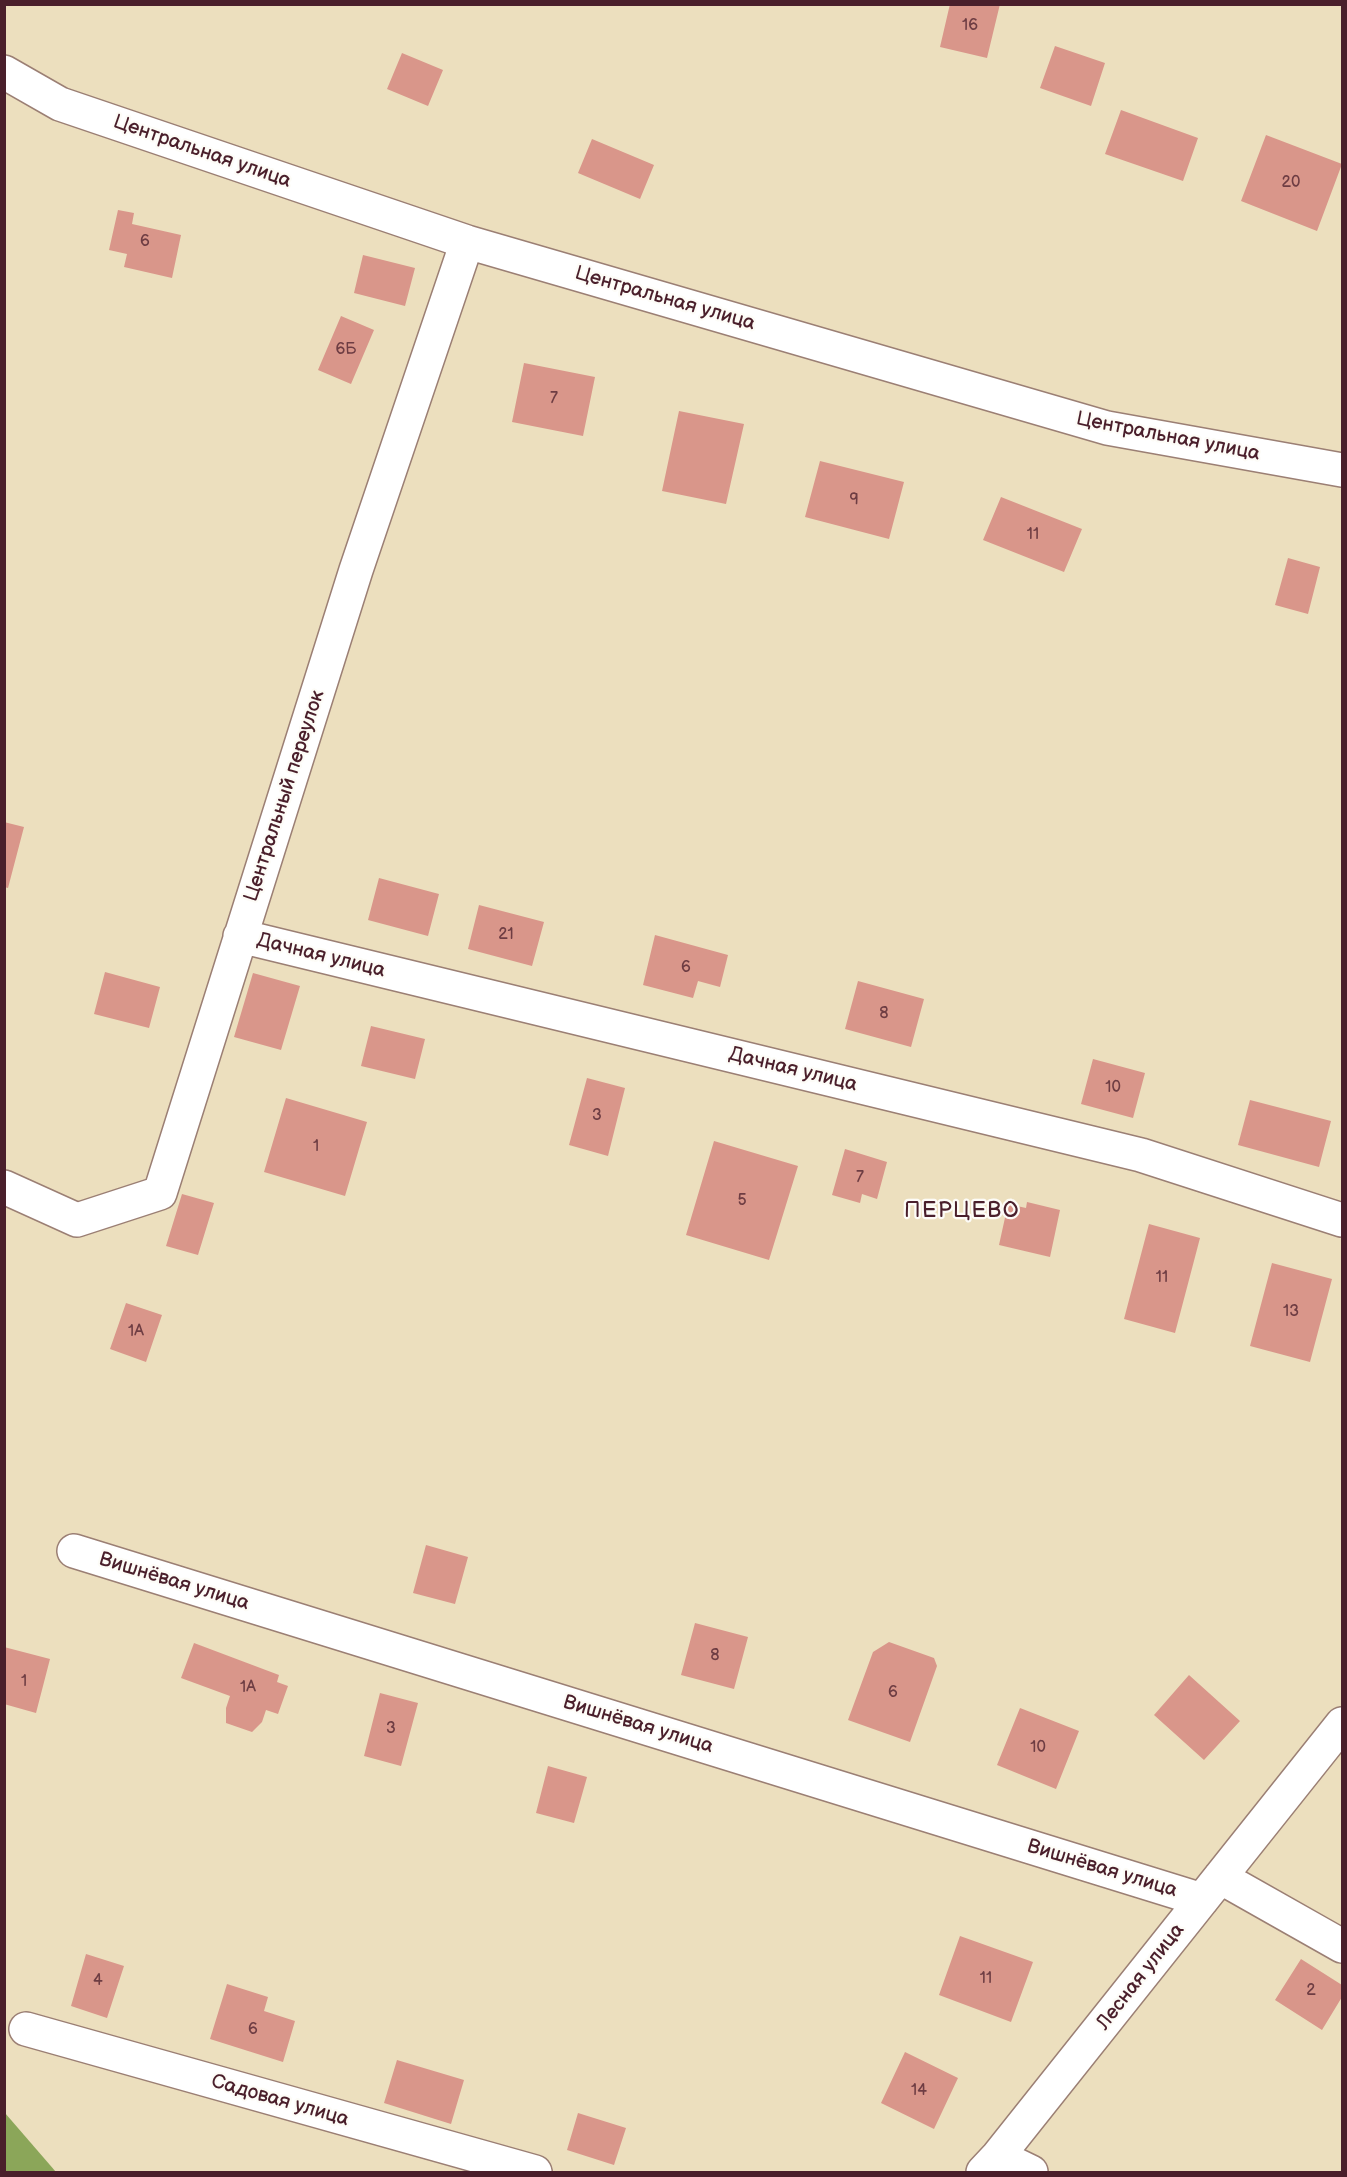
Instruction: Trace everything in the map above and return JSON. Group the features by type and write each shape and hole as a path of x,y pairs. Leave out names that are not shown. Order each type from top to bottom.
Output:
{"street":[{"name":"Центральная улица","path":"4,72 60,104 467,242 1107,428 1342,470"},
{"name":"Центральный переулок","path":"4,1187 77,1220 160,1193 356,570 467,242"},
{"name":"Дачная улица","path":"240,936 1141,1155 1342,1220"},
{"name":"Вишнёвая улица","path":"74,1551 1211,1889 1342,1946"},
{"name":"Лесная улица","path":"991,2164 1342,1724"},
{"name":"Садовая улица","path":"26,2029 535,2172"},
{"path":"991,2164 1031,2172"}],"green space":[{"path":"5,2113 56,2172 5,2172"}],"building":[{"path":"950,4 1000,4 987,58 940,47"},
{"path":"1055,46 1105,63 1091,106 1040,88"},
{"path":"402,53 443,70 428,106 387,89"},
{"path":"1121,110 1198,138 1183,181 1105,154"},
{"path":"1266,135 1342,164 1317,231 1241,201"},
{"path":"592,139 654,165 640,199 578,173"},
{"path":"118,210 134,213 132,224 181,235 172,278 124,267 127,254 109,250"},
{"path":"363,255 415,268 405,306 354,293"},
{"path":"341,316 374,330 351,384 318,370"},
{"path":"524,363 595,377 583,436 512,422"},
{"path":"679,411 744,424 726,504 662,491"},
{"path":"820,461 904,482 889,539 805,517"},
{"path":"1001,497 1082,529 1064,572 983,540"},
{"path":"1288,558 1320,567 1308,614 1275,605"},
{"path":"4,822 24,827 8,888 4,887"},
{"path":"379,878 439,894 428,936 368,920"},
{"path":"479,905 544,922 532,966 468,949"},
{"path":"655,935 728,955 720,987 698,981 693,998 643,985"},
{"path":"105,972 160,987 149,1028 94,1014"},
{"path":"253,973 300,986 281,1050 234,1037"},
{"path":"858,981 924,999 911,1047 845,1029"},
{"path":"371,1026 425,1039 415,1079 361,1066"},
{"path":"1093,1059 1145,1073 1133,1118 1081,1104"},
{"path":"587,1078 625,1088 608,1156 569,1145"},
{"path":"286,1098 367,1122 345,1196 264,1172"},
{"path":"1250,1100 1331,1121 1319,1167 1238,1145"},
{"path":"714,1141 798,1166 769,1260 686,1235"},
{"path":"845,1149 887,1162 877,1199 862,1194 860,1203 832,1195"},
{"path":"182,1194 214,1203 198,1255 166,1246"},
{"path":"1027,1202 1060,1210 1050,1257 999,1245 1008,1204 1026,1208"},
{"path":"1149,1224 1200,1238 1175,1333 1124,1319"},
{"path":"1272,1263 1332,1279 1310,1362 1250,1346"},
{"path":"126,1303 162,1315 146,1362 110,1349"},
{"path":"426,1545 468,1557 455,1604 413,1593"},
{"path":"695,1623 748,1637 734,1689 681,1675"},
{"path":"889,1642 934,1658 937,1666 910,1742 848,1720 873,1652"},
{"path":"194,1643 279,1675 277,1682 288,1686 278,1714 266,1710 262,1722 252,1732 226,1723 226,1708 230,1696 181,1678"},
{"path":"4,1647 50,1659 36,1713 4,1704"},
{"path":"1189,1675 1240,1721 1204,1760 1154,1715"},
{"path":"380,1693 418,1703 401,1766 364,1756"},
{"path":"1020,1708 1079,1731 1056,1789 997,1765"},
{"path":"548,1766 587,1777 574,1823 536,1813"},
{"path":"960,1936 1033,1962 1011,2022 939,1995"},
{"path":"86,1954 124,1966 107,2018 71,2006"},
{"path":"1301,1959 1342,1985 1342,1997 1322,2030 1275,2000"},
{"path":"227,1984 268,1997 264,2011 295,2021 283,2062 210,2039"},
{"path":"905,2052 958,2078 934,2129 881,2103"},
{"path":"397,2060 464,2080 451,2124 384,2103"},
{"path":"578,2113 626,2128 614,2165 567,2150"}],"district":[{"name":"ПЕРЦЕВО","path":"962,1211"}]}
